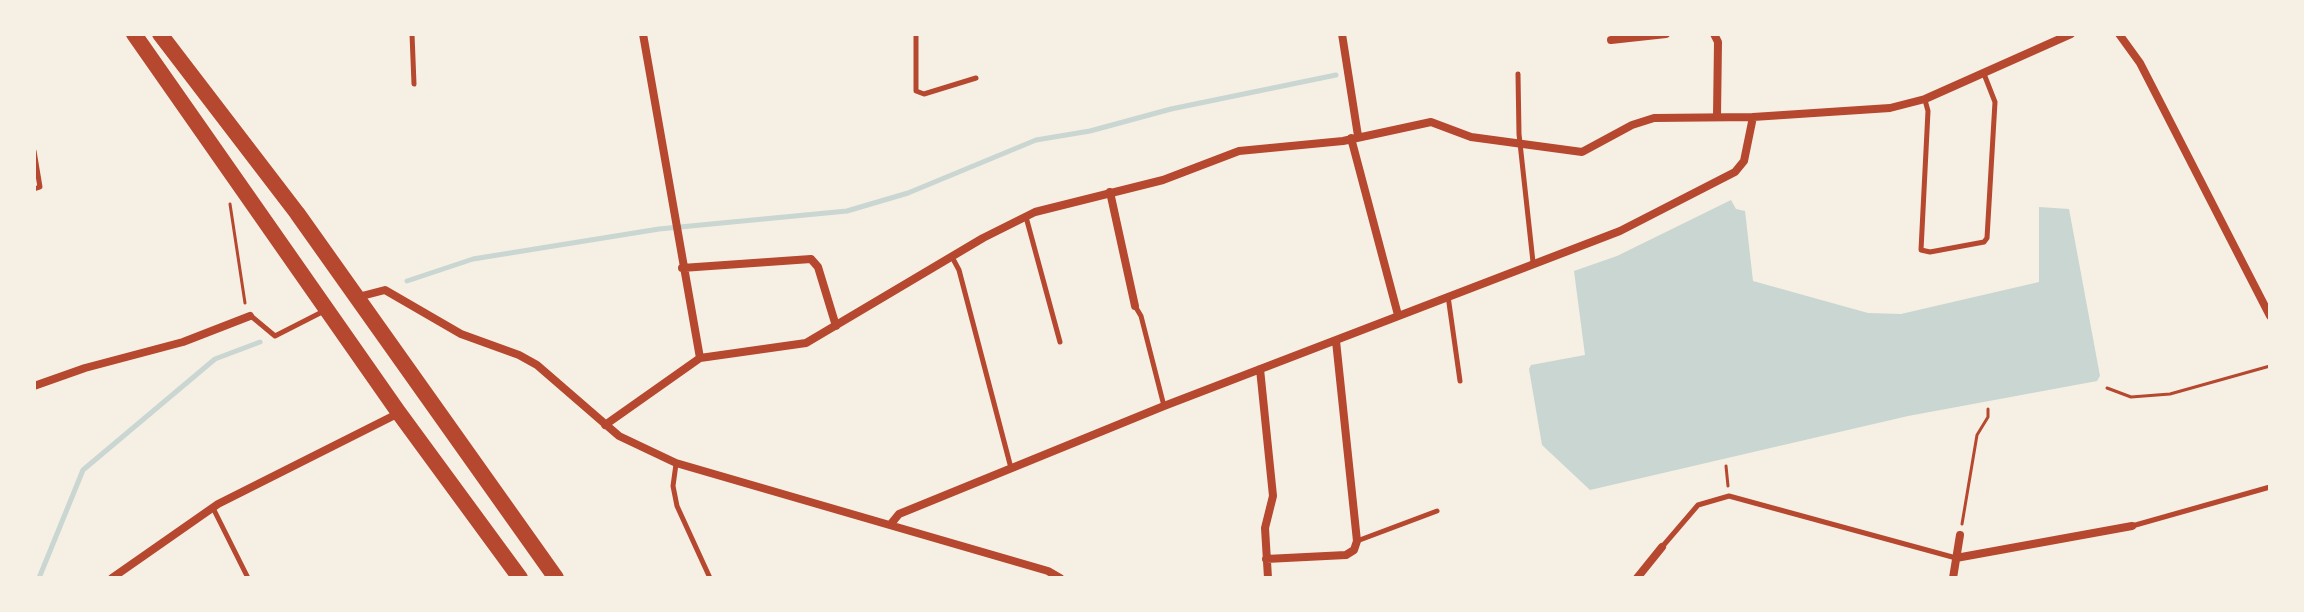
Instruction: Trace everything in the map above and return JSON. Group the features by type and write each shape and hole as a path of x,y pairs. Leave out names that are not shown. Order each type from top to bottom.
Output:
{"main road":[{"path":"134,34 399,413 520,578"},
{"path":"160,34 297,213 556,578"}],"street":[{"path":"643,34 700,358"},
{"path":"1342,34 1354,137 1398,315"},
{"path":"1611,40 1666,34"},
{"path":"1714,34 1718,42 1717,116"},
{"path":"605,425 700,358 722,352 797,346 1026,216 1163,180 1239,151 1354,137 1431,122 1471,137 1582,152 1641,121 1873,110 1925,99 2071,34"},
{"path":"2119,34 2140,63 2270,316"},
{"path":"890,525 899,514 1164,406 1620,231 1729,177 1744,161 1753,117"},
{"path":"1110,192 1135,306"},
{"path":"682,268 811,259 818,267 836,326"},
{"path":"357,297 385,290 461,334 519,355 537,365 632,445 676,463 1048,571 1060,578"},
{"path":"34,386 85,368 183,342 250,316"},
{"path":"1266,559 1346,555 1354,550 1357,541 1336,341"},
{"path":"1260,369 1273,496 1265,528 1268,578"},
{"path":"112,578 123,575 213,508 259,481 399,413"},
{"path":"1956,558 2132,526"},
{"path":"1953,578 1960,535"},
{"path":"1637,578 1662,547"}],"lane":[{"path":"412,34 414,84"},
{"path":"916,34 916,91 924,94 976,78"},
{"path":"1518,74 1533,262"},
{"path":"1925,99 1928,111 1921,250 1930,252 1984,242 1987,238 1995,102 1984,74"},
{"path":"34,151 40,187 34,189"},
{"path":"1026,216 1060,342"},
{"path":"952,257 959,270 1011,469"},
{"path":"1448,295 1460,381"},
{"path":"1135,306 1141,316 1164,406"},
{"path":"250,316 275,336 326,309"},
{"path":"676,463 674,494 710,578"},
{"path":"2132,526 2270,487"},
{"path":"1662,547 1698,505 1729,496 1956,558"},
{"path":"213,508 248,578"},
{"path":"1357,541 1437,511"}],"path":[{"path":"230,204 250,316"},
{"path":"2107,388 2122,396 2170,394 2270,366"},
{"path":"1960,535 1977,435 1988,417 1988,409"},
{"path":"1726,466 1729,496"}],"shaded area":[{"path":"1731,200 1736,209 1745,211 1753,281 1868,313 1901,314 2039,282 2039,207 2069,209 2100,376 2097,381 1908,416 1590,490 1542,445 1529,369 1531,365 1585,355 1574,271 1617,256"}],"waterway":[{"path":"407,281 473,259 659,229 847,211 908,193 1036,140 1090,131 1171,109 1336,75"},
{"path":"39,578 83,470 215,359 260,342"}]}
